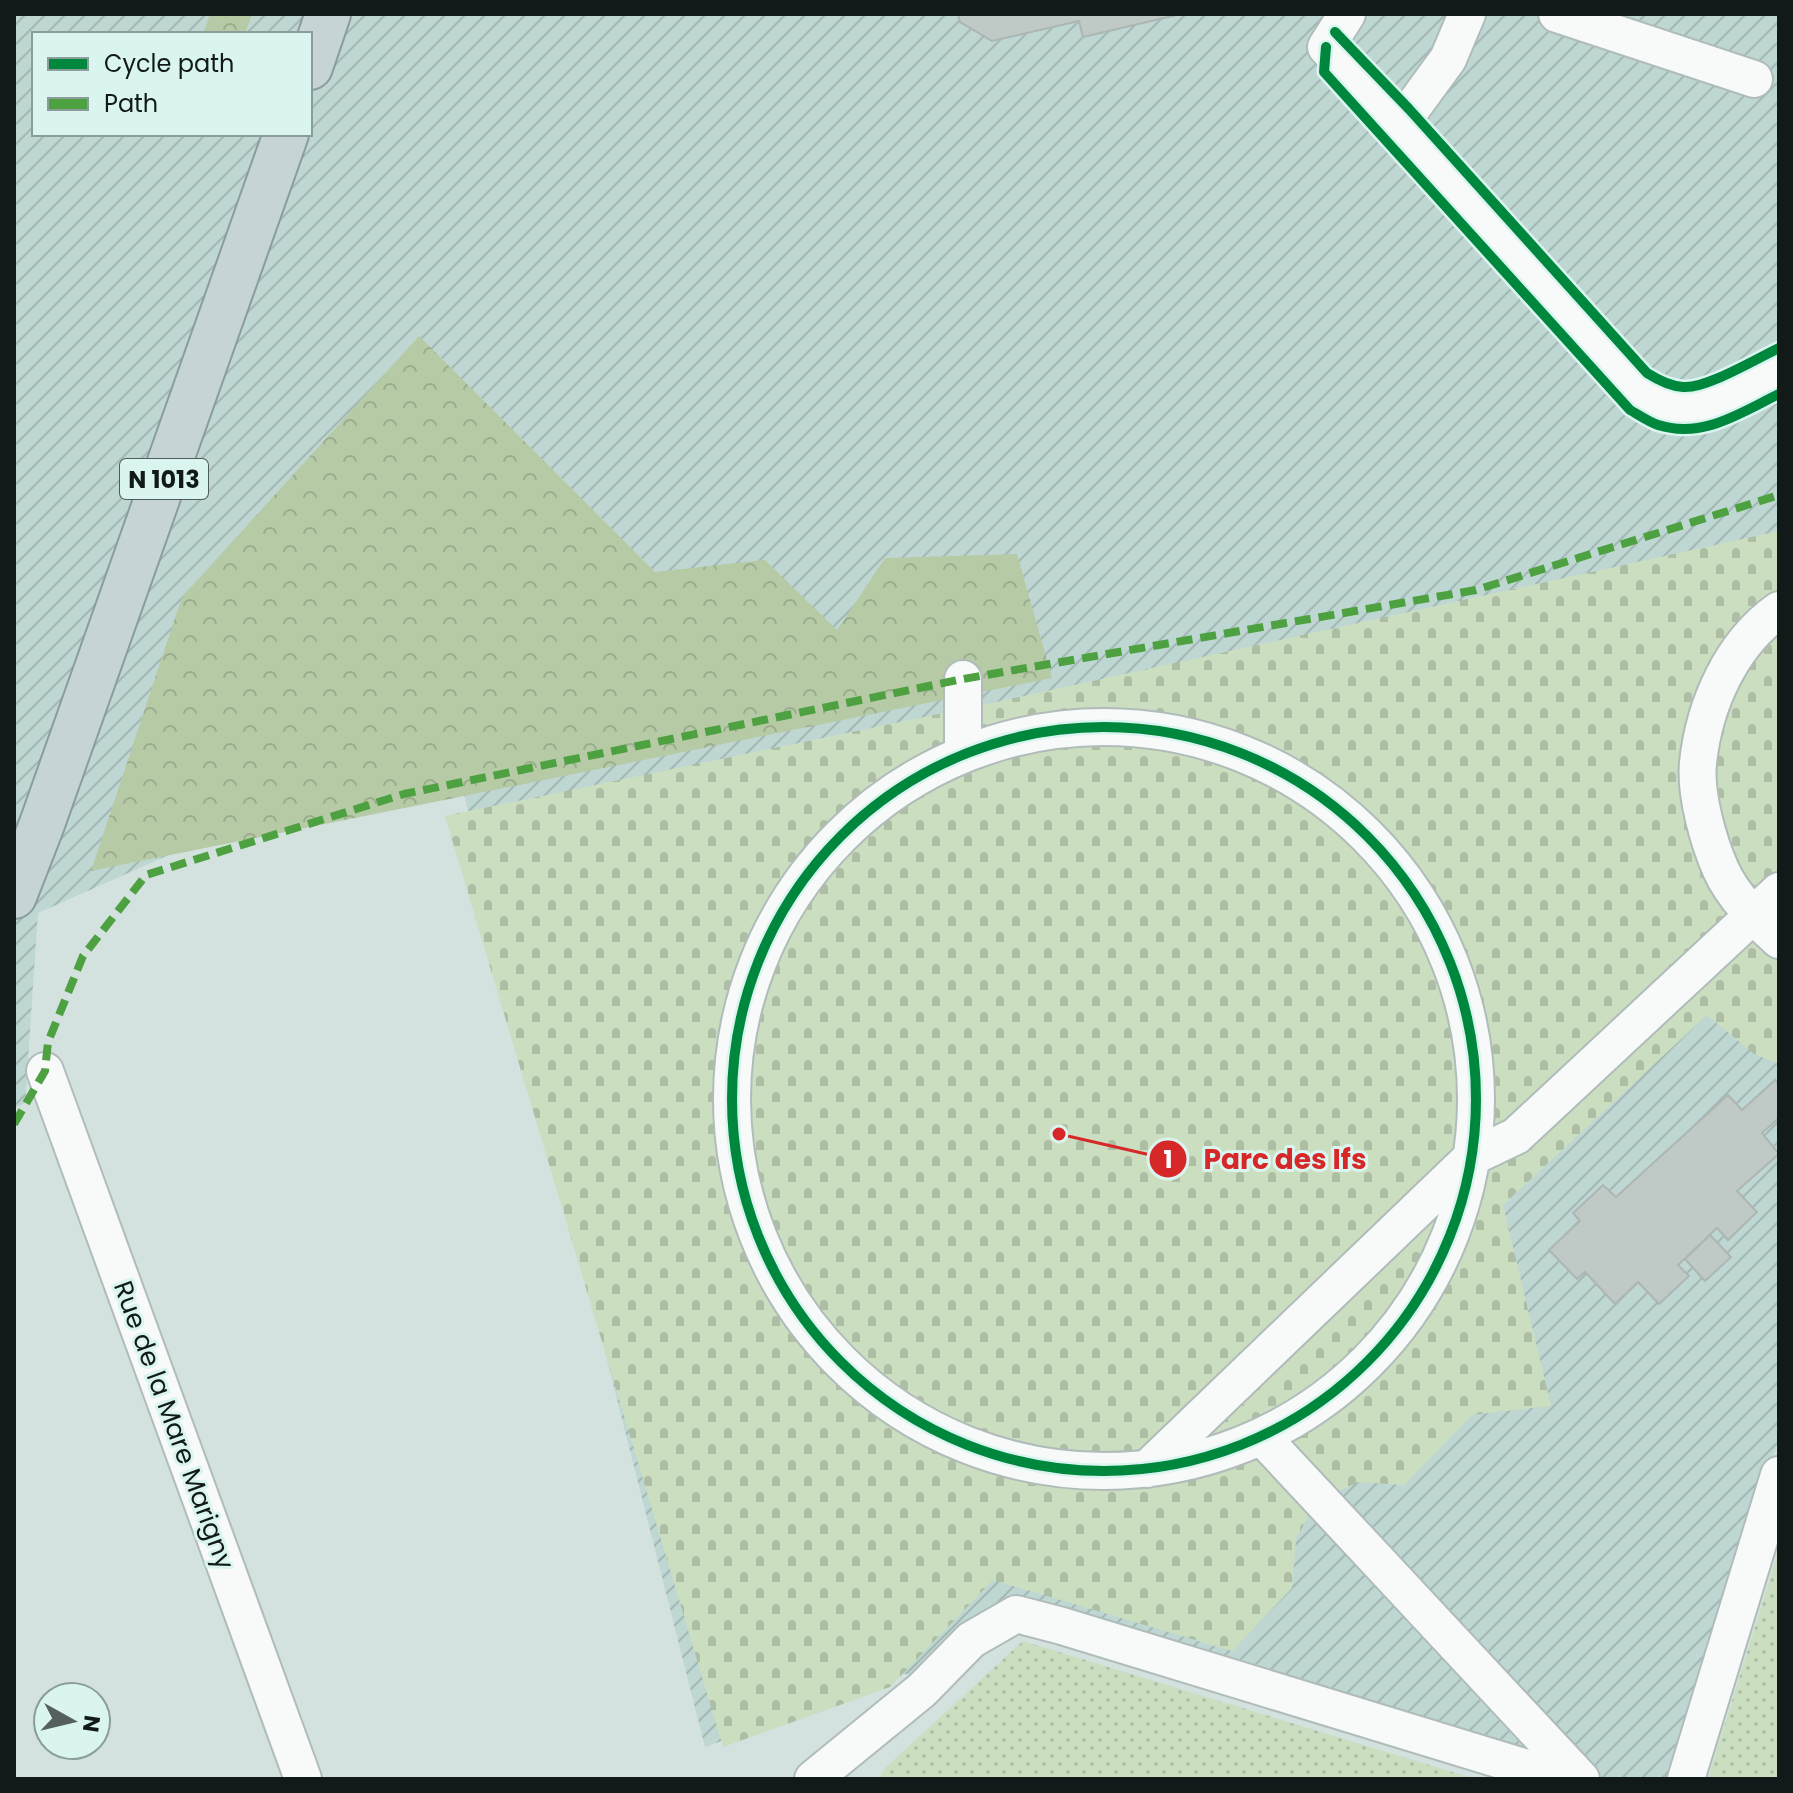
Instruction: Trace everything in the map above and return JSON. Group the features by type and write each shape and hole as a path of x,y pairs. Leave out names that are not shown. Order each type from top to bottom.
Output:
{"highway":[{"path":"312,61 328,14"},
{"name":"N 1013","path":"14,896 285,136"}],"street":[{"path":"1347,14 1326,47 1651,401 1695,408 1779,370"},
{"path":"1399,126 1448,59 1467,14"},
{"path":"1557,14 1754,79"},
{"path":"1779,610 1766,619 1731,661 1708,711 1698,765 1703,819 1721,871 1752,916 1779,940"},
{"path":"963,679 963,754"},
{"path":"1091,726 1157,729 1221,744 1281,770 1335,806 1383,851 1422,904 1451,963 1470,1026 1476,1092 1472,1157 1458,1216 1434,1272 1402,1323 1361,1369 1315,1407 1262,1437 1205,1458 1147,1470 1094,1472 1041,1467 976,1449 939,1434 893,1407 852,1373 815,1334 785,1290 760,1243 744,1192 734,1139 732,1086 738,1033 751,981 772,932 799,885 833,844 894,792 916,777 963,754 1026,734 1091,726"},
{"path":"1147,1470 1472,1157 1516,1136 1779,891"},
{"name":"Rue de la Mare Marigny","path":"45,1071 303,1779"},
{"path":"1262,1437 1581,1779"},
{"path":"1686,1779 1779,1475"},
{"path":"813,1779 922,1690 971,1640 1016,1614 1563,1779"}],"shaded area":[{"path":"14,14 1779,14 1779,1438 1683,1779 1591,1779 1015,1608 933,1677 904,1674 705,1747 448,731 38,913 25,1103 14,1108"}],"green space":[{"path":"210,14 252,14 246,32 204,32"},
{"path":"419,336 655,572 765,560 837,630 885,558 1017,554 1052,678 91,871 182,597"},
{"path":"1779,531 1779,1064 1754,1054 1707,1015 1503,1205 1551,1406 1472,1415 1404,1485 1358,1482 1335,1493 1310,1513 1296,1539 1292,1588 1232,1651 993,1580 890,1687 723,1747 445,816 987,704"},
{"path":"1779,1549 1779,1779 1708,1779"},
{"path":"1023,1641 1475,1779 880,1779 884,1769"}],"building":[{"path":"958,14 1181,14 1083,37 1079,21 992,41 960,22"},
{"path":"1775,1080 1779,1084 1779,1118 1762,1133 1779,1154 1737,1191 1757,1212 1728,1240 1717,1228 1678,1265 1689,1276 1659,1304 1638,1282 1615,1304 1585,1272 1577,1279 1549,1250 1580,1221 1573,1213 1603,1185 1616,1197 1728,1095 1742,1110"},
{"path":"1710,1235 1731,1257 1705,1281 1685,1259"}],"marked path":[{"path":"14,1124 45,1071 48,1042 83,956 146,875 404,794 963,679 1476,590 1779,495"}],"cycle path":[{"path":"1335,32 1409,109 1647,373 1673,385 1693,386 1745,366 1779,348"},
{"path":"1326,47 1324,72 1630,410 1658,425 1690,429 1721,422 1779,394"},
{"path":"1104,727 1177,734 1246,755 1311,790 1367,836 1413,892 1448,957 1469,1026 1476,1099 1469,1172 1448,1241 1413,1306 1367,1362 1311,1408 1246,1443 1177,1464 1104,1471 1031,1464 962,1443 897,1408 841,1362 795,1306 760,1241 739,1172 732,1099 739,1026 760,957 795,892 841,836 897,790 962,755 1031,734 1104,727"}],"place":[{"name":"Parc des Ifs","path":"1059,1134"}]}
